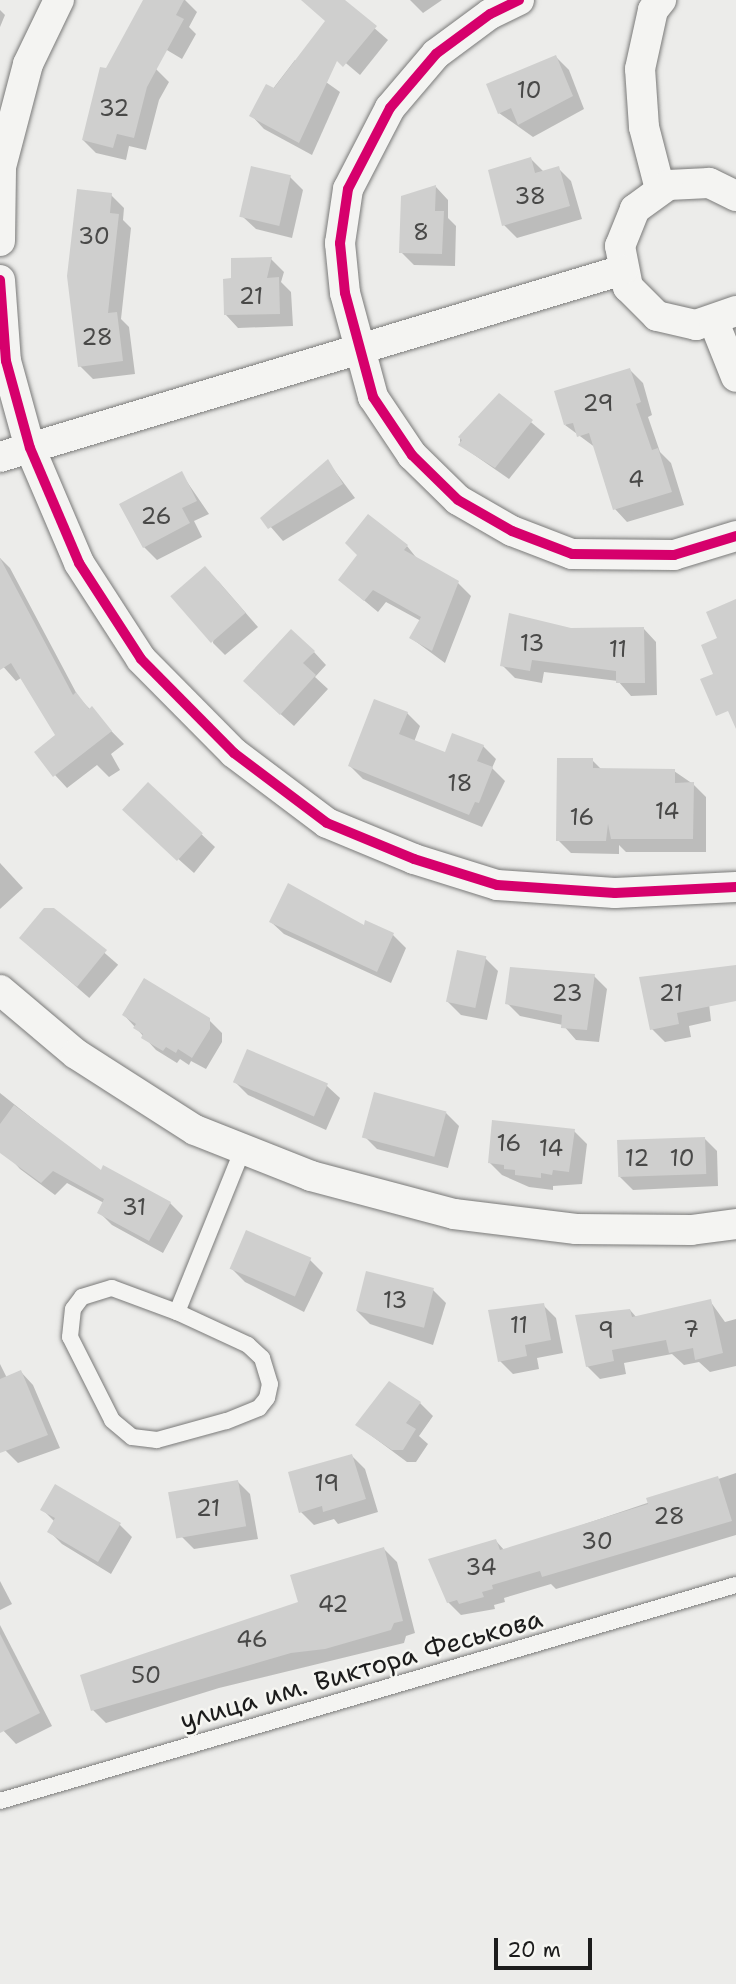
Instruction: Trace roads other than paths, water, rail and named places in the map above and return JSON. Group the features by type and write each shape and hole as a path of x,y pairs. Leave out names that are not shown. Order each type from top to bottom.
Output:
{"street":[{"path":"0,241 1,167 28,64 59,0"},
{"path":"519,0 490,14 436,54 390,108 348,189 340,243 345,293 357,346 373,397 412,455 458,500 512,531 572,554 623,558 674,555 736,536"},
{"path":"660,189 644,127 640,69 653,10 661,0"},
{"path":"736,196 709,183 688,181 660,189 635,209 625,227 620,246 623,270 640,303 657,316 676,324 725,316 736,377"},
{"path":"0,457 357,346 623,270"},
{"path":"0,280 6,361 30,448 79,563 141,659 234,753 327,822 414,859 496,884 615,893 736,887"},
{"path":"0,990 76,1054 195,1130 310,1176 454,1214 576,1229 691,1230 736,1224"}],"lane":[{"path":"177,1312 243,1149"},
{"path":"112,1288 177,1312 248,1345 262,1358 270,1384 267,1398 258,1408 226,1421 157,1440 131,1437 112,1420 70,1337 73,1309 82,1297 112,1288"},
{"name":"улица им. Виктора Феськова","path":"0,1801 736,1585"}]}
